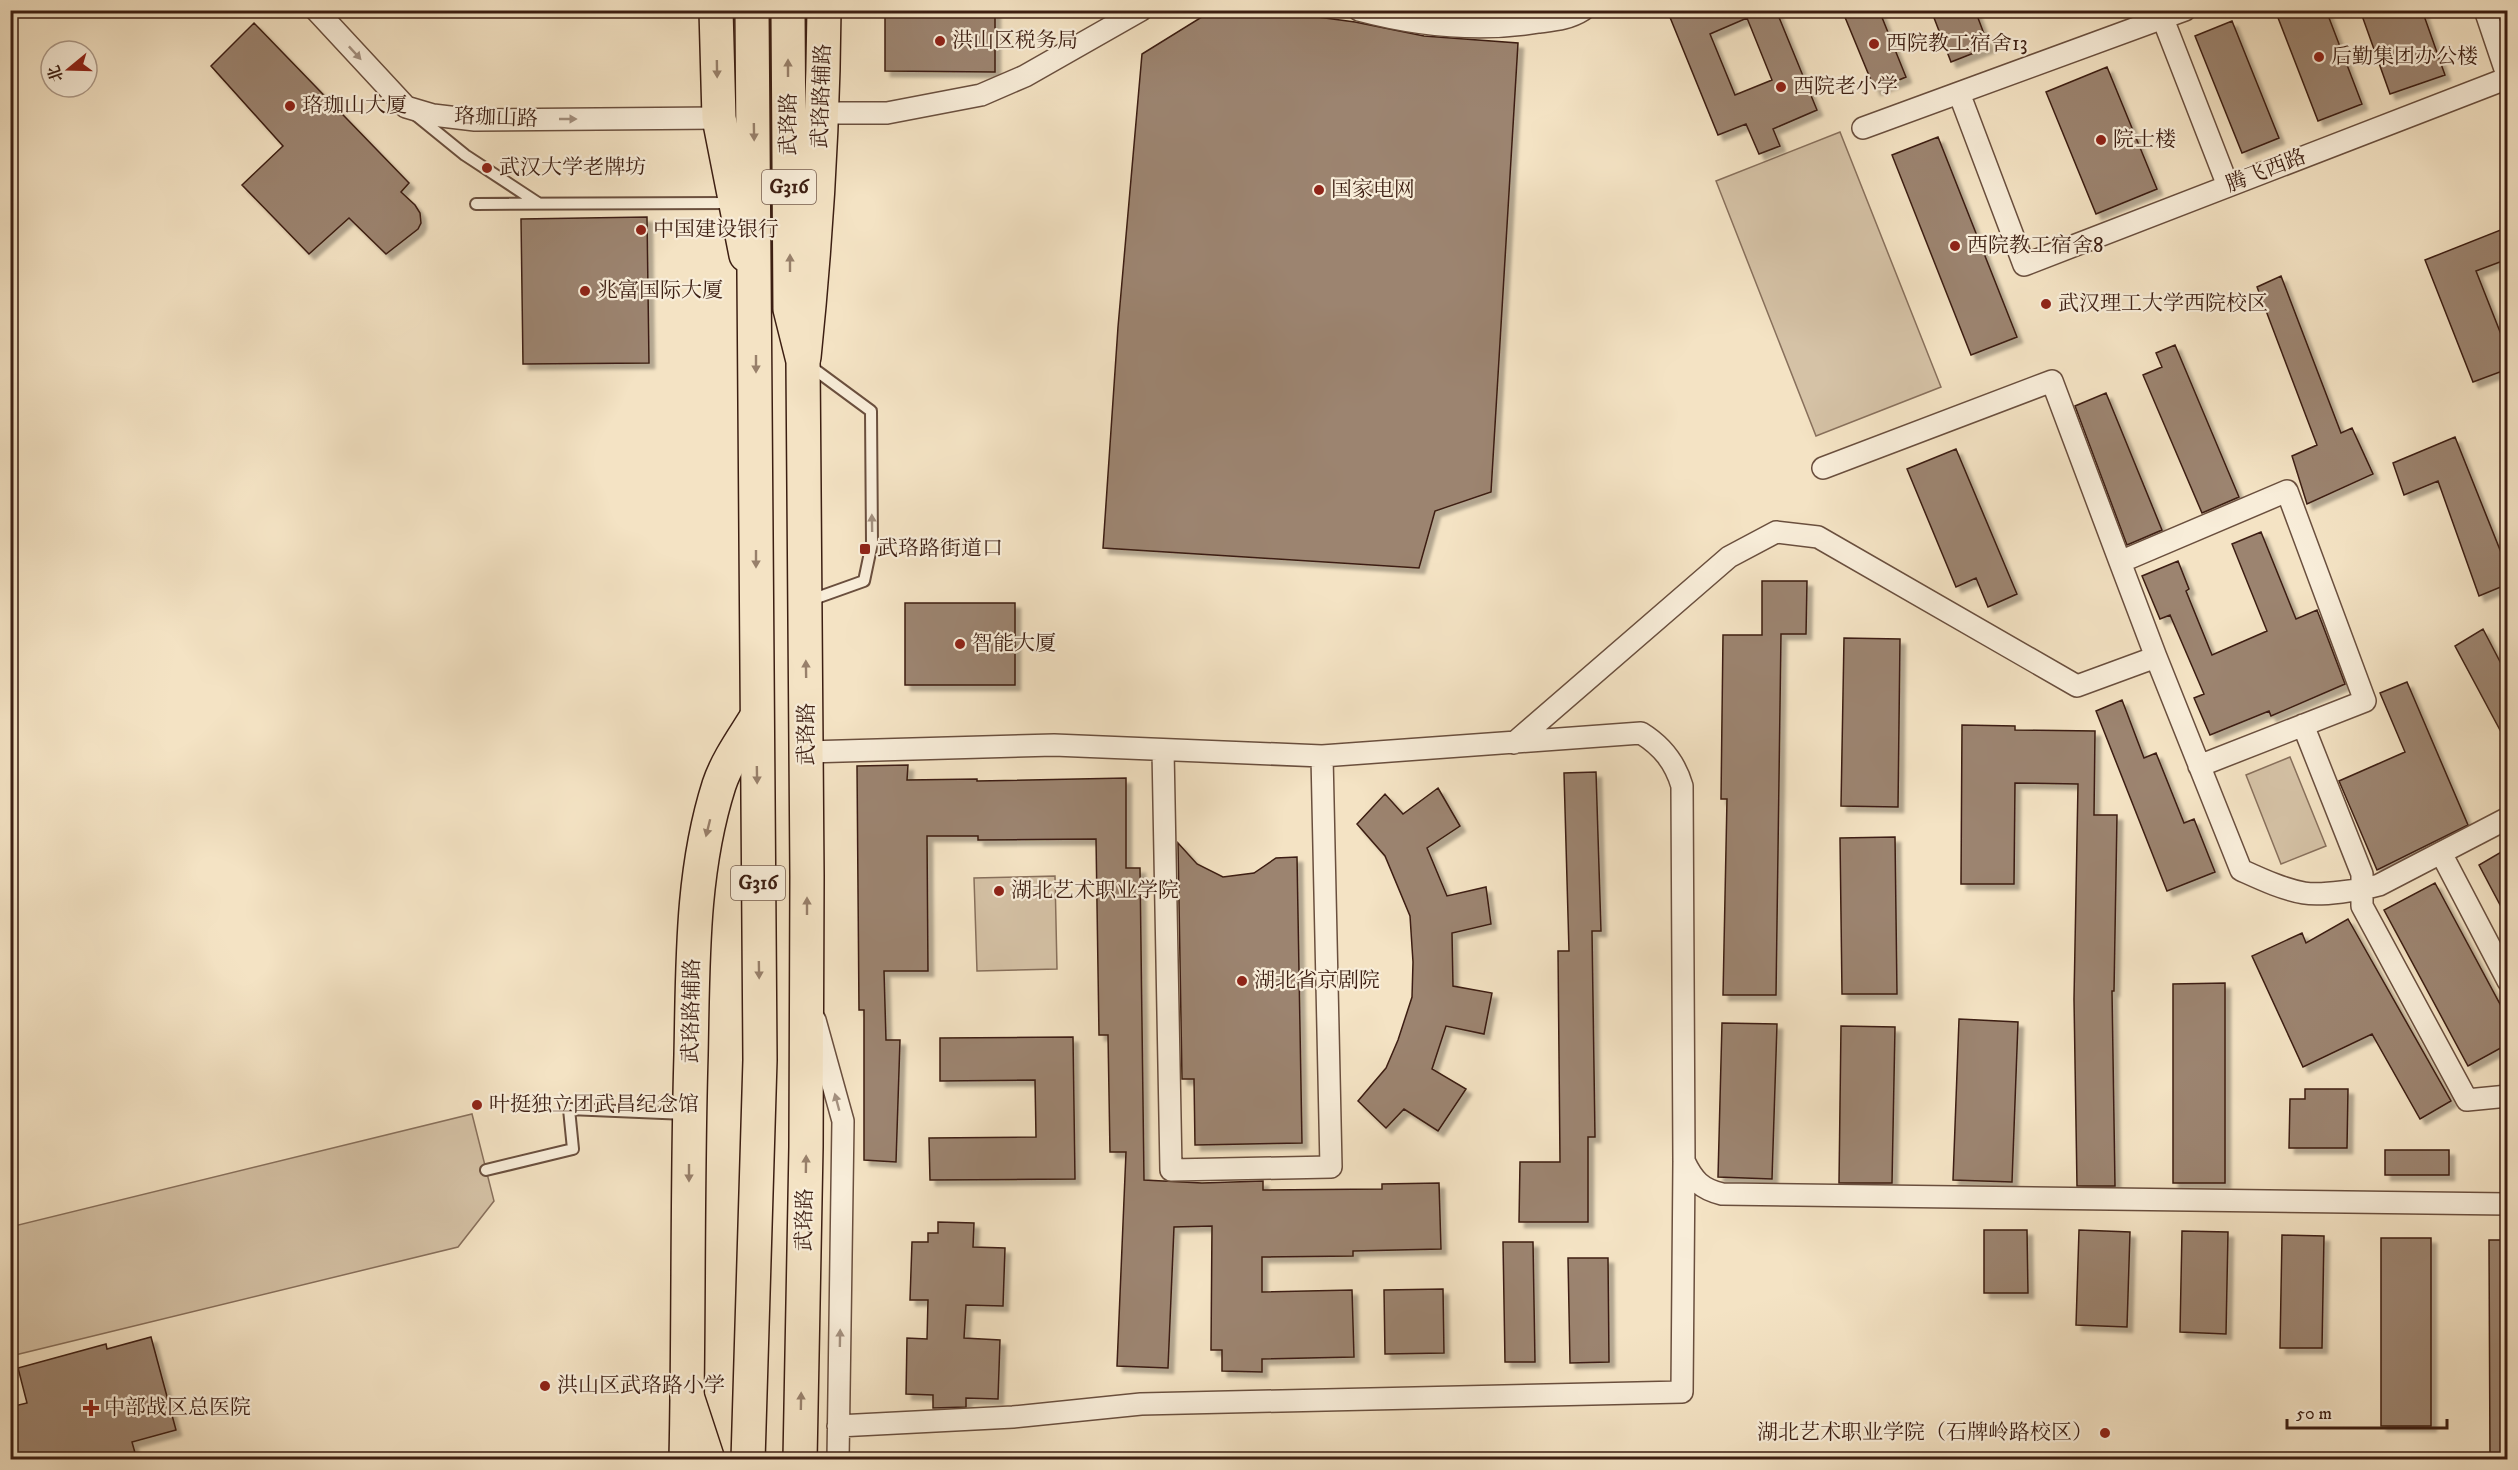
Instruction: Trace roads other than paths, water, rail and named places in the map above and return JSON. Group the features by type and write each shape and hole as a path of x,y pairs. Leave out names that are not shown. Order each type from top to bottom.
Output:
{"main road":[{"path":"716,10 719,118 756,306"},
{"name":"武珞路","path":"748,1460 760,1060 752,10"},
{"name":"武珞路","path":"788,10 790,309 803,361 807,752 807,988 800,1460"},
{"name":"武珞路辅路","path":"803,361 814,257 823,113 824,10"},
{"name":"武珞路辅路","path":"686,1460 689,1114 693,946 699,878 706,834 720,783 736,749 756,718"},
{"path":"687,1395 708,1460"}],"street":[{"path":"316,10 406,107"},
{"path":"823,113 887,113 981,95 1025,76 1141,10"},
{"path":"1359,10 1449,28 1509,27 1572,17 1583,10"},
{"path":"1863,128 2185,10"},
{"path":"2485,10 2508,78"},
{"path":"2163,19 2228,186"},
{"name":"腾飞西路","path":"1959,93 2024,265 2508,78"},
{"name":"珞珈山路","path":"406,107 433,115 475,120 719,118"},
{"path":"1823,468 2052,381 2156,657 2241,870 2270,883 2306,894 2362,889 2379,885 2508,818"},
{"path":"2120,562 2287,491 2365,701 2199,766"},
{"path":"1514,743 1730,557 1776,532 1818,537 2077,686 2156,657"},
{"path":"2303,725 2362,874 2362,906 2467,1100 2508,1096"},
{"path":"807,752 1054,746 1322,756 1641,733 1666,753 1677,769 1682,786 1684,1161 1682,1392 1141,1404 1013,1417 838,1426"},
{"path":"1163,750 1171,1170 1331,1167 1322,756"},
{"path":"2441,853 2508,981"},
{"path":"807,988 843,1121 838,1460"},
{"path":"1684,1161 1691,1177 1705,1190 1722,1194 2508,1204"}],"lane":[{"path":"406,107 465,155 538,203"},
{"path":"476,204 736,203"},
{"path":"803,361 871,411 872,543 864,581 805,602"},
{"path":"486,1170 573,1149 569,1109 689,1114"}],"place":[{"name":"洪山区税务局","path":"940,41"},
{"name":"西院教工宿舍13","path":"1874,44"},
{"name":"后勤集团办公楼","path":"2319,57"},
{"name":"西院老小学","path":"1781,87"},
{"name":"珞珈山大厦","path":"290,106"},
{"name":"院士楼","path":"2101,140"},
{"name":"武汉大学老牌坊","path":"487,168"},
{"name":"国家电网","path":"1319,190"},
{"name":"中国建设银行","path":"641,230"},
{"name":"西院教工宿舍8","path":"1955,246"},
{"name":"兆富国际大厦","path":"585,291"},
{"name":"武汉理工大学西院校区","path":"2046,304"},
{"name":"武珞路街道口","path":"865,549"},
{"name":"智能大厦","path":"960,644"},
{"name":"湖北艺术职业学院","path":"999,891"},
{"name":"湖北省京剧院","path":"1242,981"},
{"name":"叶挺独立团武昌纪念馆","path":"477,1105"},
{"name":"洪山区武珞路小学","path":"545,1386"},
{"name":"中部战区总医院","path":"91,1408"},
{"name":"湖北艺术职业学院（石牌岭路校区）","path":"2105,1433"}]}
